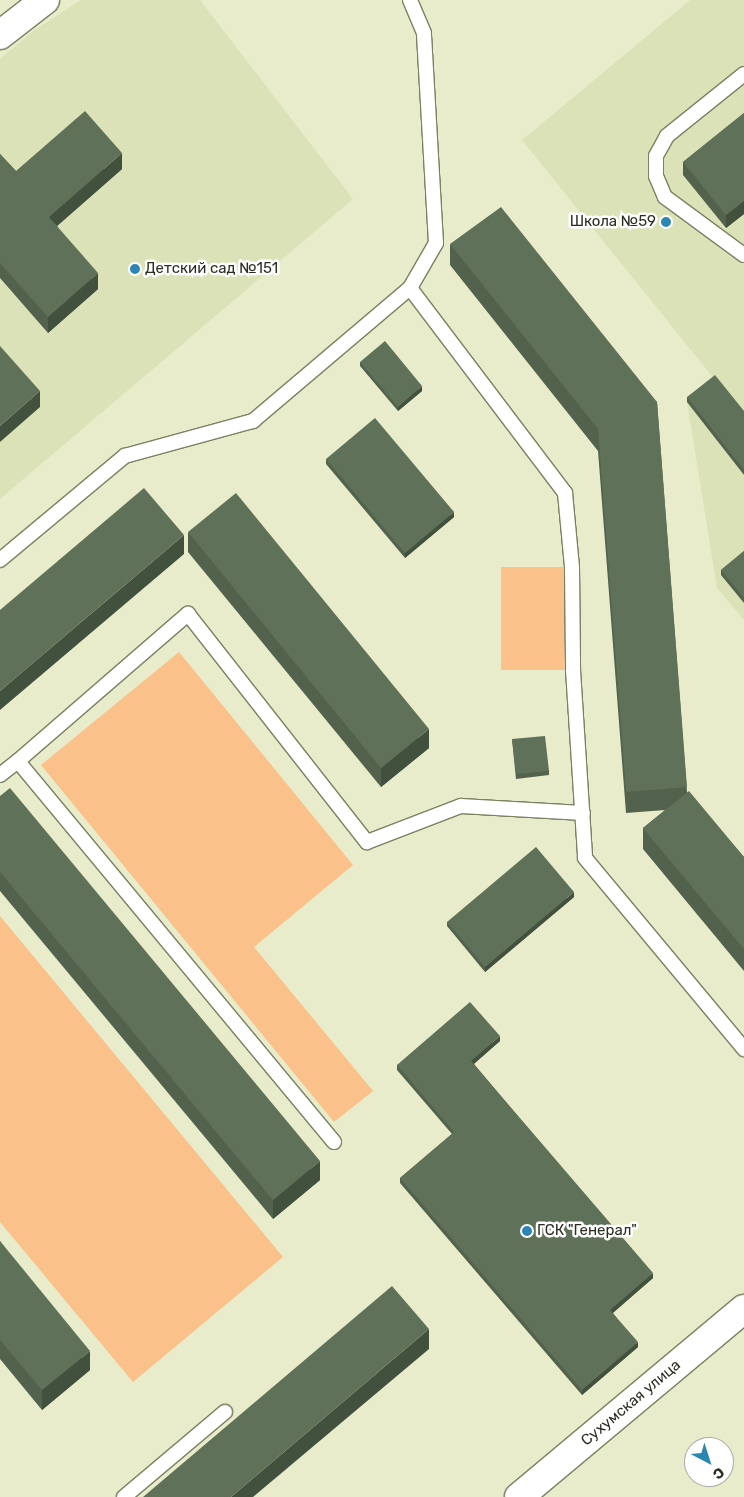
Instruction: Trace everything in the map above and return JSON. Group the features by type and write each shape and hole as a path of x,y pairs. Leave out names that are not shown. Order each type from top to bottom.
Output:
{"main road":[{"path":"0,35 45,0"},
{"name":"Сухумская улица","path":"519,1497 744,1310"}],"lane":[{"path":"0,560 125,456 254,421 410,288 436,244 424,32 410,0"},
{"path":"744,74 667,136 656,156 656,176 666,197 744,255"},
{"path":"410,288 565,493 572,567 573,670 586,858 744,1049"},
{"path":"0,776 188,614 367,842 460,806 583,813"},
{"path":"18,761 334,1142"},
{"path":"124,1497 225,1412"}],"shaded area":[{"name":"Детский сад №151","path":"81,0 200,0 353,199 0,499 0,59 33,31"},
{"name":"Школа №59","path":"690,0 744,0 744,620 717,588 687,402 715,380 522,140"},
{"path":"501,567 572,567 573,670 501,670"},
{"path":"179,652 353,865 254,947 373,1091 334,1122 41,765"},
{"path":"0,916 283,1257 133,1382 0,1222"}],"building":[{"path":"85,111 122,153 49,217 98,273 48,317 0,263 0,154 16,171"},
{"path":"744,113 744,201 726,215 683,162"},
{"path":"501,207 657,402 687,787 626,792 598,429 450,244"},
{"path":"385,341 422,386 398,407 360,362"},
{"path":"0,346 40,391 0,426"},
{"path":"715,375 744,411 744,470 687,397"},
{"path":"375,418 454,512 405,553 326,459"},
{"path":"144,488 184,535 0,691 0,610"},
{"path":"236,493 429,729 381,768 188,532"},
{"path":"744,551 744,598 721,570"},
{"path":"545,736 549,771 516,774 512,739"},
{"path":"10,788 320,1161 273,1200 0,872 0,796"},
{"path":"689,791 744,857 744,949 643,828"},
{"path":"536,847 574,892 485,967 447,922"},
{"name":"ГСК \"Генерал\"","path":"470,1002 500,1036 471,1061 653,1273 610,1310 638,1342 582,1390 400,1178 454,1132 397,1065"},
{"path":"0,1241 90,1351 42,1390 0,1340"},
{"path":"392,1286 429,1329 231,1497 143,1497"}],"place":[{"name":"Школа №59","path":"666,222"},
{"name":"Детский сад №151","path":"135,269"},
{"name":"ГСК \"Генерал\"","path":"527,1231"}]}
